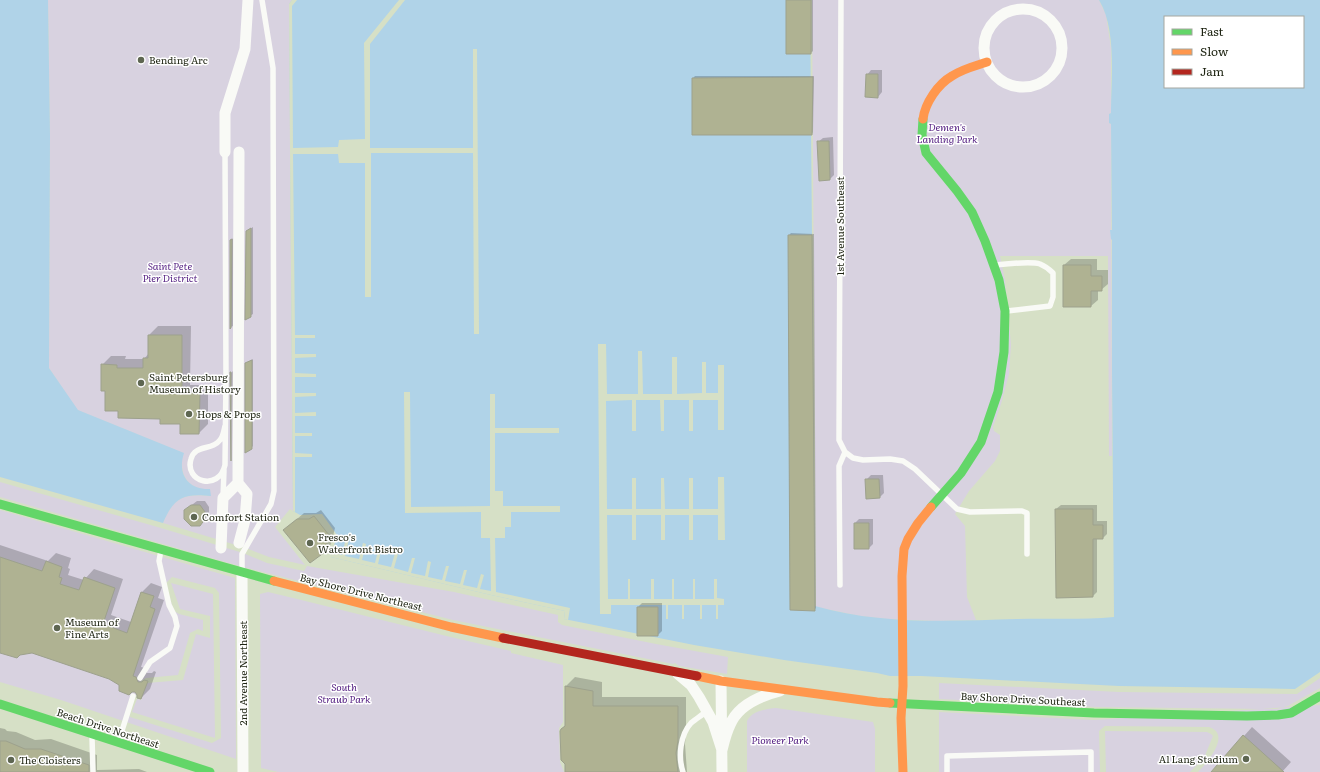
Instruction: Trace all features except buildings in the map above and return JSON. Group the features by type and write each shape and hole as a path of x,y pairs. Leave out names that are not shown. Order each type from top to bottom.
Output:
{"street":[{"path":"225,152 225,113 245,49 248,0"},
{"path":"1020,9 1028,9 1045,16 1057,29 1061,37 1062,46 1060,60 1054,72 1040,83 1031,86 1022,86 1005,82 992,70 988,62 985,54 986,36 990,28 1003,15 1020,9"},
{"path":"903,772 901,718 903,681 902,576 904,549 908,539 918,523 961,473 981,442 993,408 1002,373 1004,352 1005,311 999,280 985,240 972,212 926,153 922,135 923,117 929,101 939,87 951,76 988,62"},
{"path":"239,152 238,483 246,494 246,520 239,543"},
{"path":"221,548 223,498 238,483"},
{"name":"Bay Shore Drive Northeast","path":"0,504 242,573 451,627 546,647 722,680"},
{"name":"2nd Avenue Northeast","path":"242,573 243,772"},
{"path":"675,672 692,685 713,722 722,750"},
{"path":"722,680 722,772"},
{"name":"Bay Shore Drive Southeast","path":"722,680 877,702 1094,713 1264,716 1291,713 1320,696"},
{"path":"722,750 730,724 742,708 767,694 786,689"},
{"name":"Beach Drive Northeast","path":"0,704 210,772"}],"lane":[{"path":"242,573 242,554 271,504 274,491 273,68 262,0"},
{"name":"1st Avenue Southeast","path":"841,0 839,440 845,452"},
{"path":"223,498 225,426 225,152"},
{"path":"993,266 1006,264 1039,264 1048,268 1053,273 1053,297 1050,306 1005,311"},
{"path":"224,470 217,479 206,482 200,480 192,472 190,461 192,455 196,451 201,448 214,445 221,440 225,426"},
{"path":"840,585 839,466 845,452 853,458 863,460 890,459 903,461 915,469 957,509 970,512 1022,511 1027,513 1027,554"},
{"path":"140,678 150,662 170,648 177,626 175,617 169,605 159,561 161,550"},
{"path":"118,742 133,696"},
{"path":"683,772 680,762 683,735 691,724 707,712"},
{"path":"92,734 93,772"},
{"path":"947,772 947,756 1091,752 1091,772"}],"green space":[{"name":"Saint Pete Pier District","path":"48,0 292,0 289,4 293,511 290,509 275,527 305,565 269,557 246,548 163,523 175,502 187,496 211,496 207,492 195,487 187,481 182,468 183,453 77,410 49,368 50,136"},
{"name":"Demen's Landing Park","path":"812,0 1099,0 1106,15 1111,48 1111,113 1109,114 1109,123 1111,124 1112,456 1109,456 1108,256 1000,256 1005,280 1011,345 1009,374 993,427 994,431 1000,435 1000,451 995,461 969,491 955,514 965,526 967,597 976,620 936,621 887,619 860,616 816,607"},
{"path":"0,482 161,528 243,553 267,563 304,571 307,566 454,592 558,615 558,622 562,625 728,657 727,674 679,666 675,663 673,664 453,620 243,567 0,497"},
{"path":"0,510 235,578 236,759 61,700 0,682","holes":["172,577 215,588 219,593 221,738 212,743 130,717 126,710 131,698 136,695 141,681 146,678 178,675 190,633 198,629 203,631 203,620 179,614 174,611 165,584"]},
{"path":"171,583 213,594 215,738 132,712 137,699 141,700 147,683 183,680 196,634 210,638 210,616 180,609"},
{"name":"South Straub Park","path":"268,592 563,665 563,722 559,728 560,762 564,772 278,772 261,768 260,594"},
{"path":"1320,678 1320,688 1288,706 1277,709 1095,707 939,699 939,683 1119,692 1297,694"},
{"path":"1320,705 1320,772 1198,772 1212,756 1218,742 1216,731 1209,727 1105,726 1099,731 1100,772 939,772 939,712 1094,720"},
{"name":"Pioneer Park","path":"776,708 873,722 875,729 875,772 747,772 747,721 756,713"},
{"path":"1105,731 1207,732 1213,736 1204,758 1190,772 1106,772"}],"water":[{"path":"0,0 48,0 50,136 49,368 78,410 184,453 182,468 186,479 190,484 196,487 210,489 211,496 194,495 181,499 171,507 163,523 0,477"},
{"path":"292,0 810,0 815,606 840,612 890,619 941,621 1114,617 1112,240 1110,230 1112,230 1111,124 1109,123 1109,114 1111,113 1112,55 1111,40 1105,12 1099,0 1320,0 1320,672 1295,689 1119,686 921,676 890,676 694,645 564,619 565,611 331,557 337,535 322,514 300,515 293,511 289,4"}],"pier":[{"path":"292,0 297,0 292,6 293,148 338,147 339,140 365,139 364,43 399,0 405,0 370,44 370,148 473,148 473,49 477,49 479,334 474,334 473,153 371,153 371,297 365,297 365,163 339,163 338,154 293,154 295,335 315,335 315,338 295,338 295,354 316,354 316,357 295,358 295,373 316,374 316,377 295,377 295,393 316,393 316,396 295,397 295,413 316,412 316,416 295,416 295,433 312,433 312,436 295,436 295,453 312,454 312,457 295,457 295,512 293,511 289,4"},
{"path":"598,344 606,344 607,394 638,394 638,351 642,351 643,394 672,394 672,357 677,357 677,394 702,393 702,362 706,362 706,393 718,393 718,365 724,365 724,430 718,430 718,400 693,400 693,431 689,431 689,400 664,400 664,431 661,431 660,400 636,400 636,431 632,431 632,400 606,401 607,509 632,509 632,478 636,478 636,509 661,509 661,478 664,478 665,509 689,509 689,478 693,478 693,509 718,509 718,477 724,477 725,540 718,540 718,515 693,515 693,540 689,540 689,515 665,515 665,540 661,540 661,515 636,515 636,540 632,540 632,515 607,515 608,599 628,599 628,579 630,579 630,599 651,599 651,579 654,579 654,599 672,599 672,579 674,579 674,599 693,599 693,579 695,579 695,599 714,599 714,579 717,579 717,598 724,599 724,605 718,605 718,619 716,619 716,605 702,605 702,619 700,619 700,605 684,605 684,619 682,619 682,605 668,605 668,619 666,619 666,605 611,605 611,614 600,614"},
{"path":"404,392 410,392 411,507 490,506 490,394 495,394 495,428 559,428 559,433 495,433 495,491 503,491 503,506 560,506 560,512 511,512 511,527 505,527 505,538 495,538 496,592 570,608 568,620 564,619 565,611 331,557 332,552 342,555 346,538 349,539 345,556 359,559 363,543 366,544 362,560 375,563 379,547 382,547 378,564 391,567 395,553 398,554 394,568 408,572 412,558 415,558 411,573 425,576 428,561 431,562 428,577 442,580 446,566 449,566 445,581 460,584 464,570 467,570 463,585 477,588 481,574 484,575 480,589 491,591 490,538 481,538 481,512 405,513"}],"traffic: fast":[{"path":"923,119 922,135 926,153 972,212 985,241 999,280 1005,311 1004,352 998,392 981,442 961,473 931,507"},
{"path":"0,504 274,581"},
{"path":"890,703 1094,713 1247,716 1291,713 1320,696"},
{"path":"0,704 210,772"}],"traffic: slow":[{"path":"923,119 929,100 947,79 960,71 987,62"},
{"path":"903,772 901,718 903,686 902,576 904,549 908,539 918,523 931,507"},
{"path":"274,581 451,627 503,638"},
{"path":"697,676 721,681 890,703"}],"traffic: jam":[{"path":"503,638 697,676"}],"place":[{"name":"Bending Arc","path":"141,60"},
{"name":"Saint Petersburg Museum of History","path":"141,383"},
{"name":"Hops & Props","path":"189,414"},
{"name":"Comfort Station","path":"194,517"},
{"name":"Fresco's Waterfront Bistro","path":"310,543"},
{"name":"Museum of Fine Arts","path":"57,628"},
{"name":"Al Lang Stadium","path":"1246,759"},
{"name":"The Cloisters","path":"11,760"}]}
